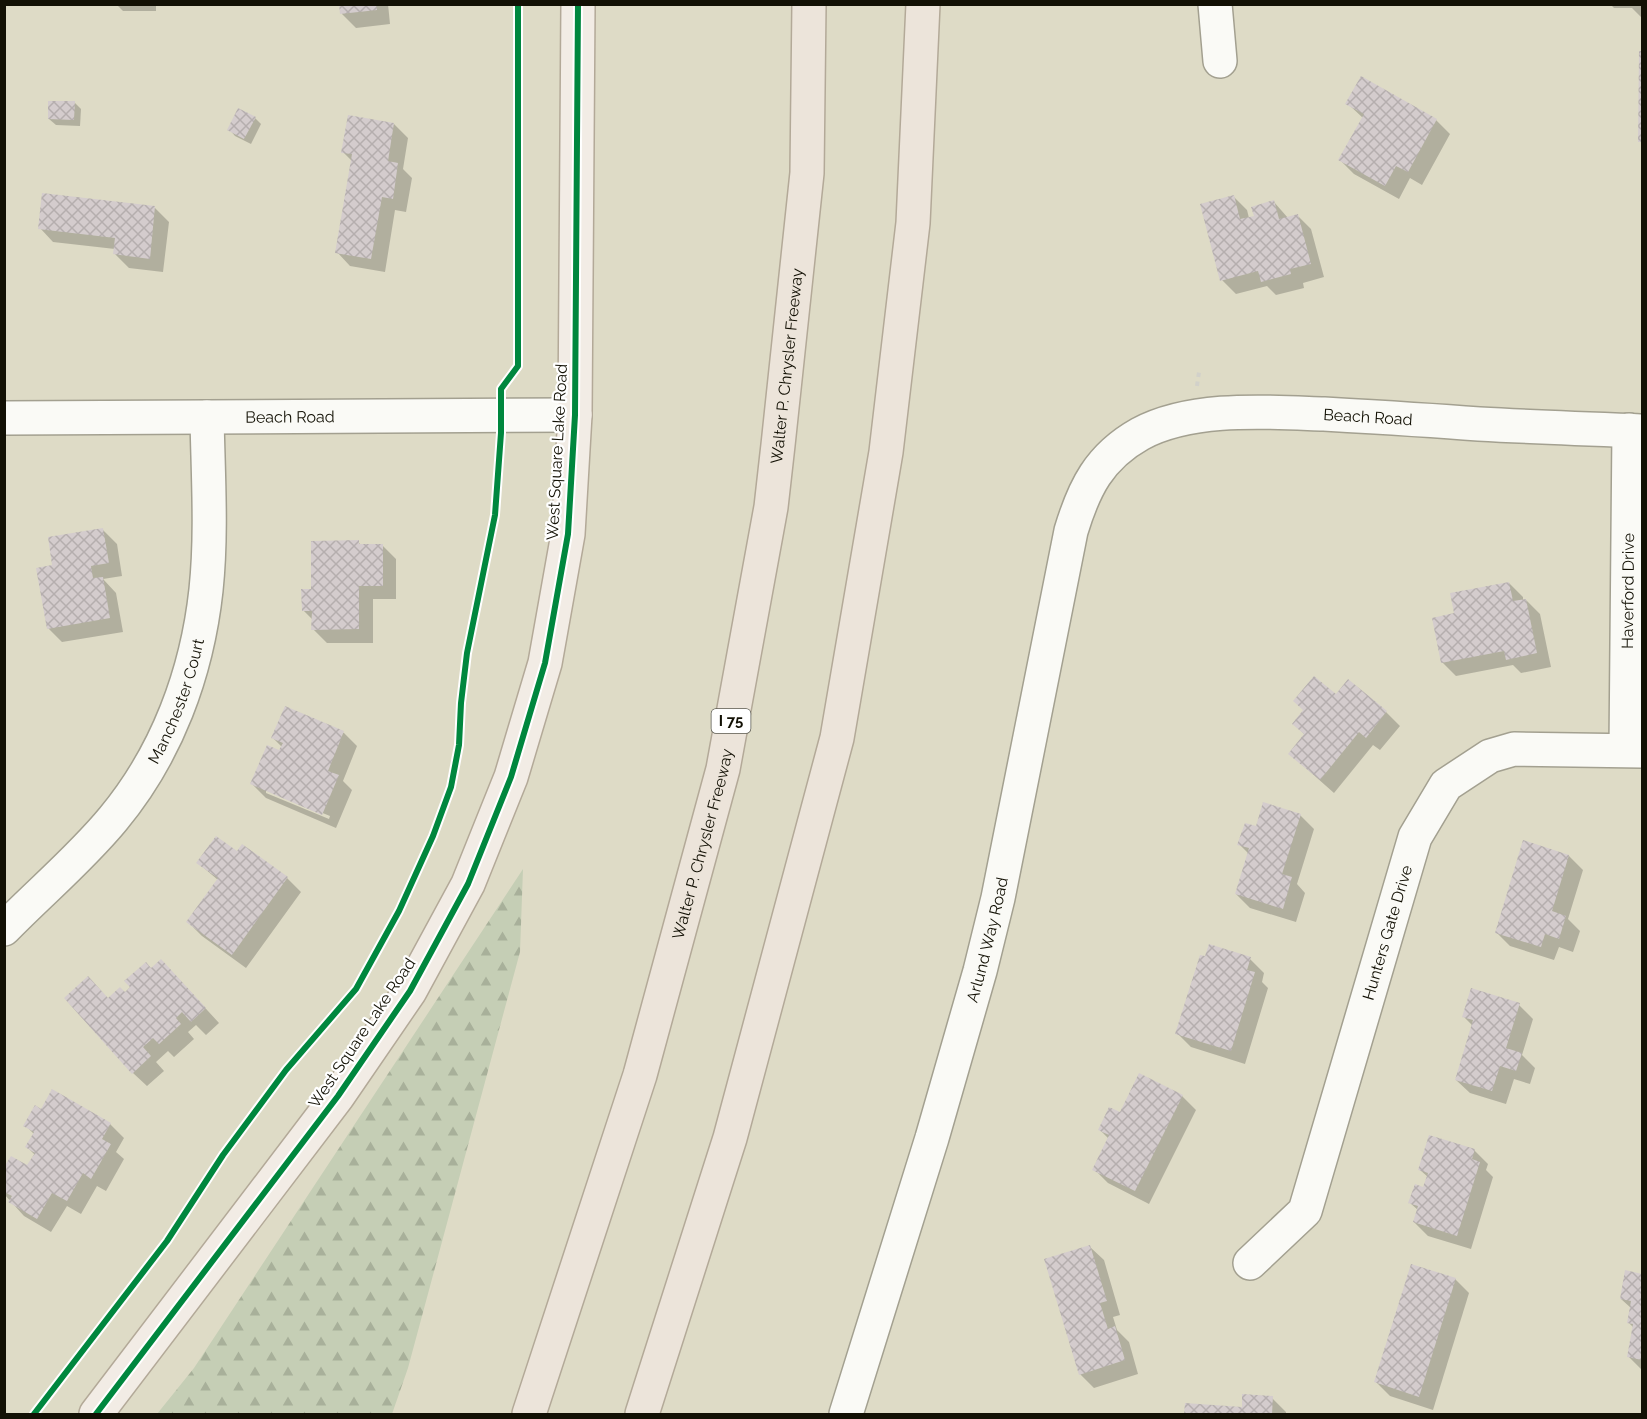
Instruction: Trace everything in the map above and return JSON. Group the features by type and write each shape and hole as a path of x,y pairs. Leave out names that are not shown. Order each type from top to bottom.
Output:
{"highway":[{"name":"Walter P. Chrysler Freeway","path":"529,1414 640,1075 723,769 772,497 807,173 809,4"},
{"path":"642,1414 730,1138 837,738 889,429 913,223 923,4"}],"main road":[{"name":"West Square Lake Road","path":"96,1414 338,1096 410,991 468,884 511,777 545,663 568,534 575,415 578,4"}],"street":[{"path":"1215,4 1220,61"},
{"name":"Beach Road","path":"1105,460 1142,433 1164,424 1216,414 1288,413 1521,427 1636,431"},
{"name":"Beach Road","path":"4,418 575,415"},
{"name":"Manchester Court","path":"4,929 87,849 114,818 137,788 179,706 199,639 206,589 207,417"},
{"name":"Haverford Drive","path":"1634,751 1636,431"},
{"name":"Arlund Way Road","path":"846,1414 932,1138 980,970 998,898 1071,531 1084,492 1105,460"},
{"name":"Hunters Gate Drive","path":"1251,1263 1305,1211 1415,837 1446,785 1490,756 1514,749 1634,751"}],"green space":[{"path":"523,869 520,952 408,1368 392,1414 157,1414 194,1368"}],"building":[{"path":"339,4 376,4 377,10 340,14"},
{"path":"1639,51 1642,51 1642,142 1638,142"},
{"path":"1361,76 1437,119 1408,172 1396,166 1385,186 1338,160 1364,114 1345,104"},
{"path":"48,101 75,101 74,120 48,119"},
{"path":"238,108 256,117 244,139 227,130"},
{"path":"348,115 394,123 388,161 398,163 393,199 382,197 371,259 335,253 352,154 341,153"},
{"path":"42,193 155,206 150,259 113,254 115,238 38,229"},
{"path":"1234,195 1240,219 1254,216 1251,207 1274,200 1279,219 1298,214 1311,264 1290,269 1291,274 1261,282 1258,271 1220,281 1200,204"},
{"path":"103,528 109,563 91,566 93,578 103,577 110,618 47,629 36,568 52,565 48,537"},
{"path":"359,540 359,544 383,544 383,586 359,586 359,629 311,630 312,611 302,611 301,589 311,589 311,541"},
{"path":"1509,582 1513,601 1526,599 1537,653 1506,660 1504,651 1441,663 1432,618 1454,613 1450,593"},
{"path":"1314,676 1336,694 1348,679 1387,711 1366,738 1359,732 1320,780 1288,754 1304,734 1292,724 1303,710 1293,701"},
{"path":"285,706 344,731 328,771 339,775 322,815 250,784 267,745 279,750 283,743 271,738"},
{"path":"1263,802 1301,814 1282,874 1292,877 1283,909 1235,894 1249,848 1237,845 1245,823 1256,826"},
{"path":"216,836 237,851 242,844 288,877 232,955 186,922 218,878 196,863"},
{"path":"1523,840 1569,855 1552,911 1566,916 1559,939 1545,934 1541,947 1495,933"},
{"path":"1209,944 1251,957 1247,970 1255,972 1231,1051 1175,1034 1200,955 1205,956"},
{"path":"161,959 206,1008 191,1022 182,1012 176,1018 181,1024 159,1044 153,1038 143,1047 151,1056 132,1074 64,998 88,976 108,998 120,987 125,992 130,987 124,981 146,962 151,968"},
{"path":"1471,988 1520,1003 1506,1048 1522,1053 1516,1071 1500,1066 1492,1091 1455,1080 1473,1020 1462,1017"},
{"path":"1139,1073 1183,1095 1135,1191 1092,1170 1109,1135 1098,1130 1109,1107 1120,1112"},
{"path":"52,1089 111,1123 102,1139 111,1144 91,1179 83,1173 67,1201 52,1193 37,1219 8,1202 12,1196 4,1192 4,1167 11,1156 27,1165 35,1153 25,1147 34,1132 23,1126 35,1105 41,1109"},
{"path":"1429,1135 1475,1149 1472,1159 1480,1162 1457,1236 1413,1222 1418,1206 1408,1203 1415,1184 1423,1187 1428,1173 1418,1170"},
{"path":"1090,1245 1107,1301 1100,1303 1108,1329 1115,1326 1125,1360 1079,1375 1044,1259"},
{"path":"1411,1264 1456,1278 1419,1397 1374,1382"},
{"path":"1625,1270 1642,1274 1642,1360 1627,1357 1633,1324 1627,1323 1631,1301 1620,1299"},
{"path":"1242,1394 1273,1396 1272,1414 1184,1414 1185,1403 1242,1407"}],"cycle path":[{"path":"34,1414 167,1241 223,1155 286,1070 356,989 399,911 433,836 451,787 459,745 467,653 495,515 501,433 501,389 518,366 518,4"},
{"path":"96,1414 338,1096 410,991 468,884 511,777 545,663 568,534 575,415 578,4"}]}
